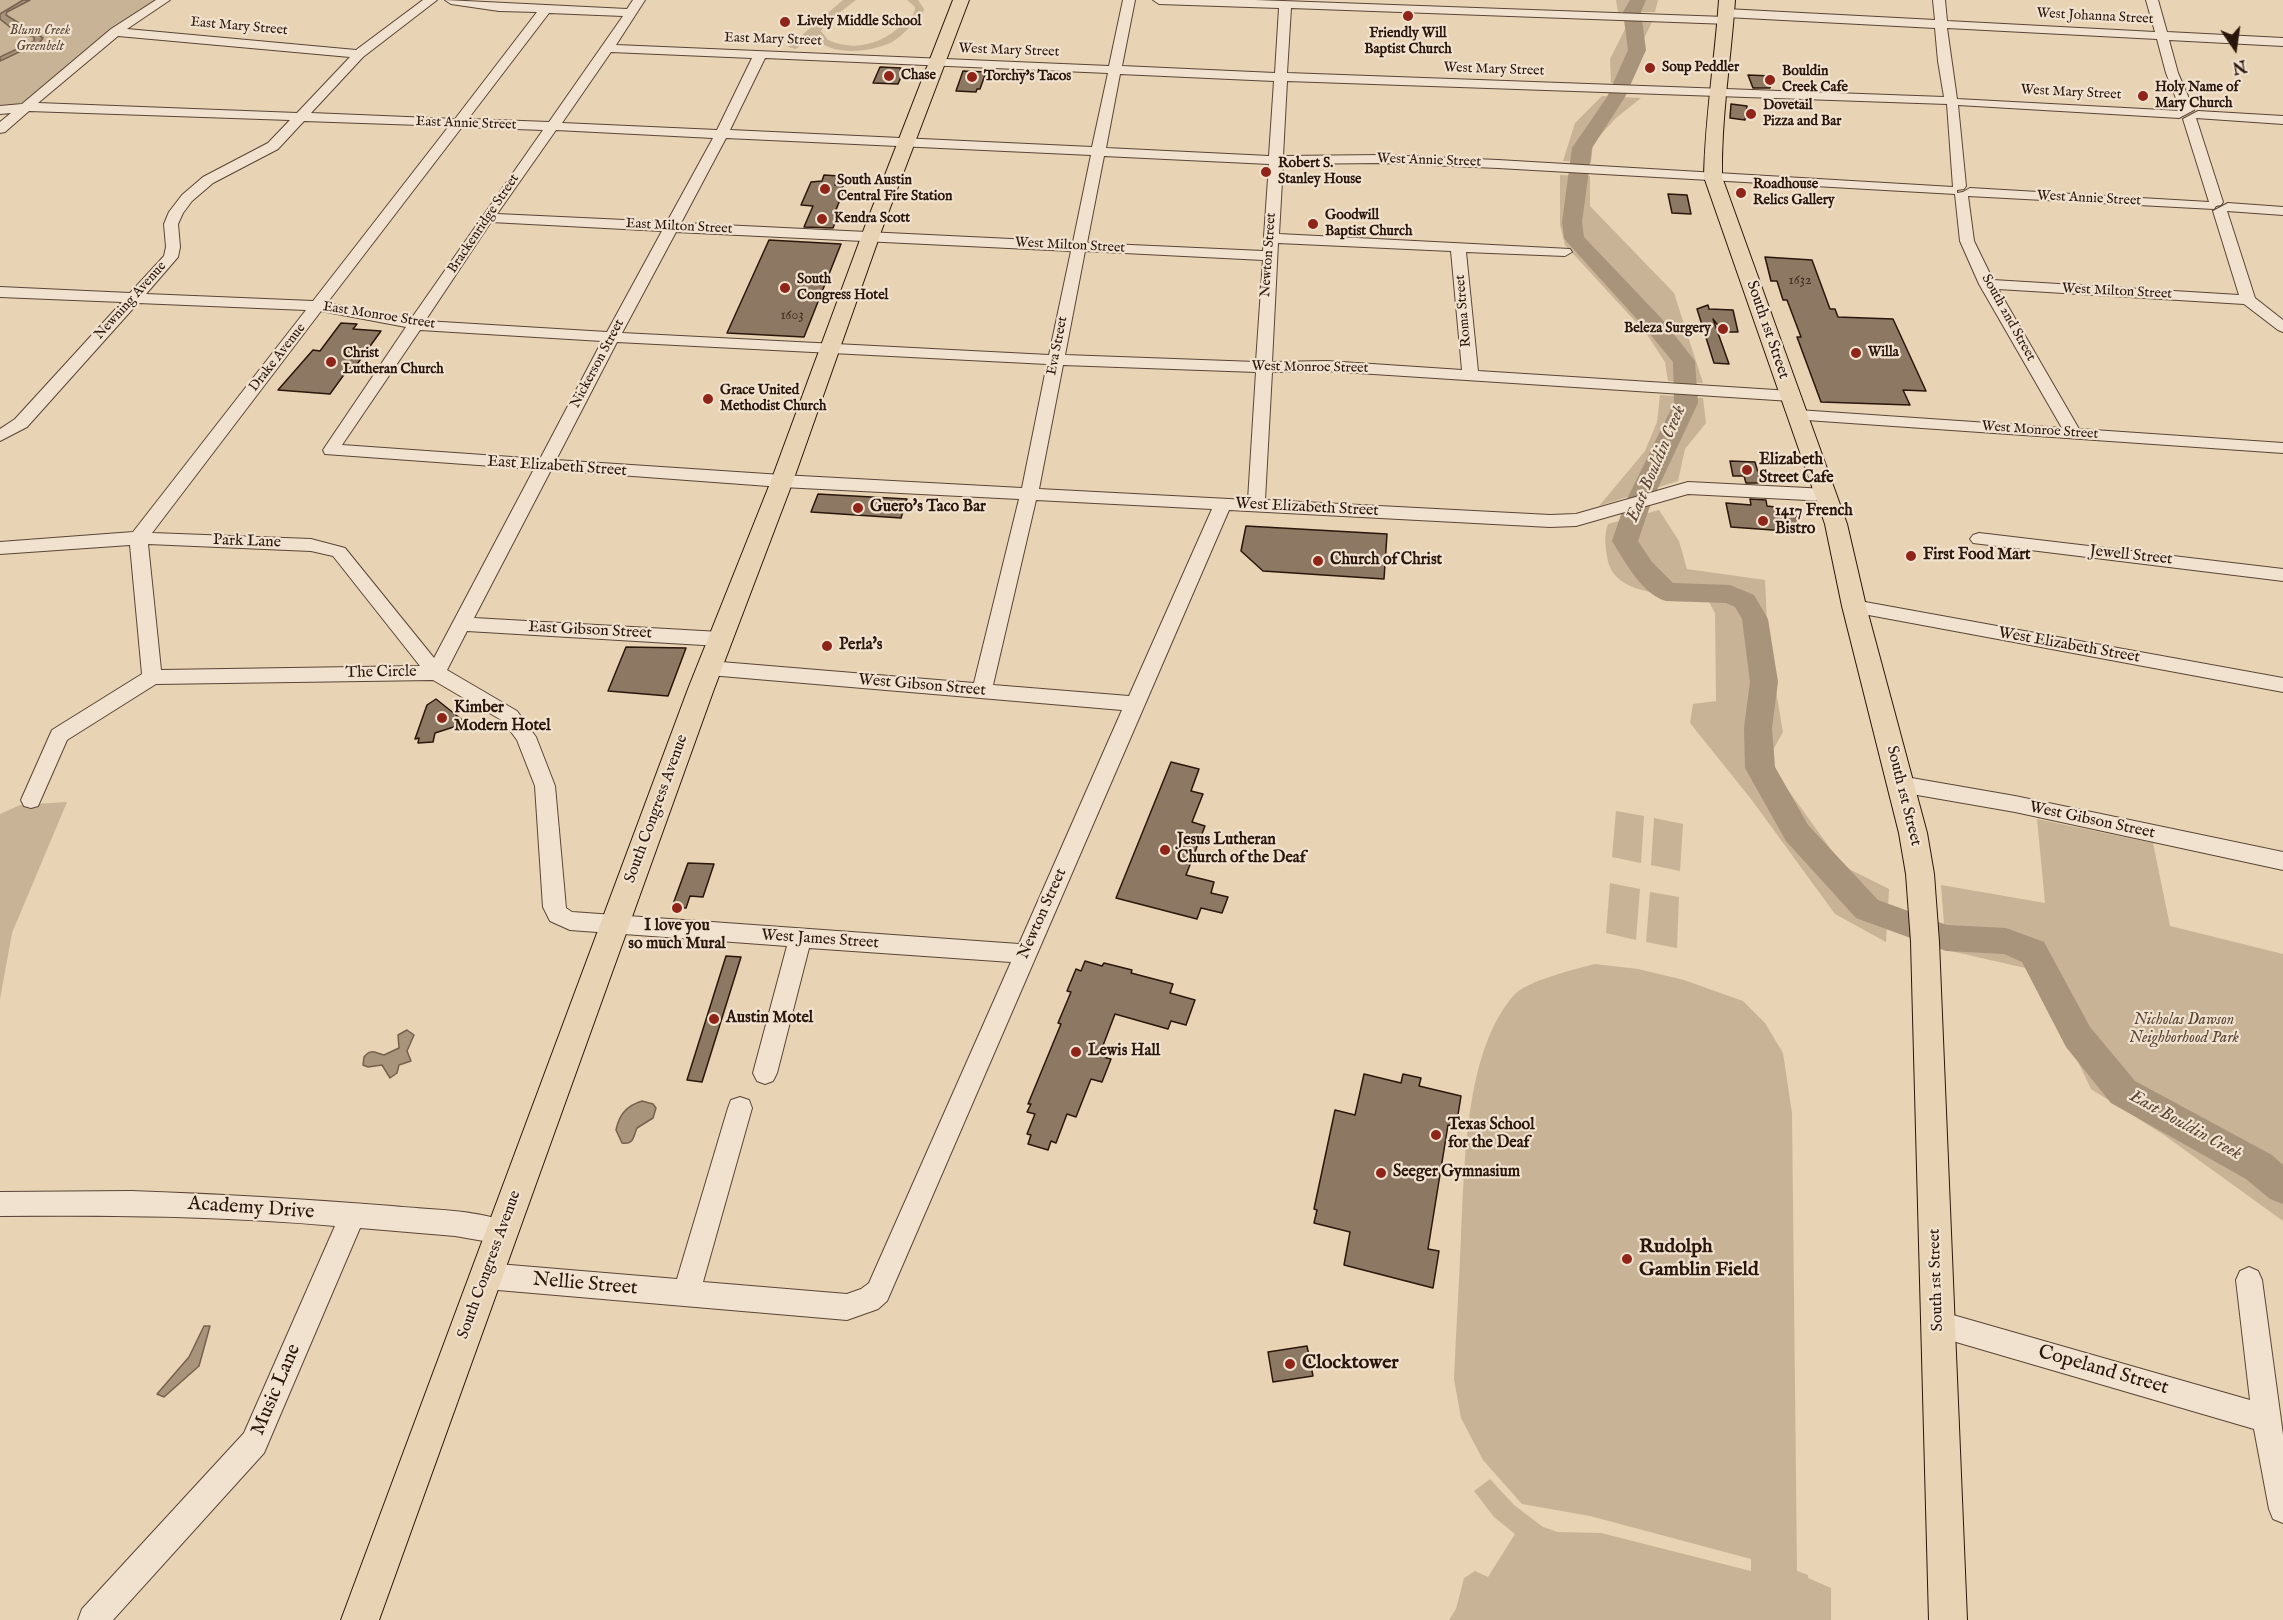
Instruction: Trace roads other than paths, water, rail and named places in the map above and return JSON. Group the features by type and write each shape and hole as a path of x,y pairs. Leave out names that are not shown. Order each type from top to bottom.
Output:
{"main road":[{"name":"South Congress Avenue","path":"360,1620 708,669 782,481 961,0"},
{"name":"South 1st Street","path":"1726,12 1713,131 1713,177 1827,495 1913,833 1924,907 1948,1620"}],"street":[{"path":"0,129 115,32 164,0"},
{"name":"Newning Avenue","path":"0,436 21,423 171,257 174,247 171,224 176,212 187,198 208,180 265,152 359,54 431,0"},
{"path":"451,0 499,7 630,13"},
{"name":"Brackenridge Street","path":"332,450 487,218 608,48 639,0"},
{"name":"Eva Street","path":"982,691 1029,494 1129,0"},
{"name":"West Johanna Street","path":"1159,0 1285,5 1360,4 1648,18 1726,12 2283,42"},
{"name":"South 2nd Street","path":"1939,0 1944,61 1967,241 1987,284 2074,434"},
{"path":"2152,0 2172,73 2189,114 2247,300 2283,327"},
{"name":"Newton Street","path":"1256,505 1285,5"},
{"name":"Drake Avenue","path":"138,538 546,9"},
{"name":"East Mary Street","path":"115,32 359,54"},
{"name":"East Mary Street","path":"608,48 937,62"},
{"name":"Nickerson Street","path":"436,673 721,135 760,55"},
{"name":"West Mary Street","path":"937,62 1951,102 2283,120"},
{"name":"East Annie Street","path":"0,110 27,106 552,126 906,144"},
{"name":"West Annie Street","path":"906,144 1275,160 1382,159 2283,211"},
{"name":"East Milton Street","path":"487,218 871,237"},
{"name":"West Milton Street","path":"871,237 1269,256"},
{"path":"1271,237 1565,252"},
{"name":"Roma Street","path":"1458,247 1470,375"},
{"name":"West Milton Street","path":"1987,284 2247,300"},
{"name":"East Monroe Street","path":"0,292 318,306 417,325 830,348"},
{"name":"West Monroe Street","path":"830,348 1055,360 1263,367 1327,366 1671,388 1794,406 2074,434 2283,448"},
{"name":"East Elizabeth Street","path":"332,450 782,481"},
{"name":"West Elizabeth Street","path":"782,481 1550,521 1576,520 1688,488 1827,495"},
{"name":"Newton Street","path":"847,1307 869,1300 885,1281 1025,954 1223,503"},
{"path":"31,800 58,735 152,677 138,538"},
{"name":"Park Lane","path":"0,548 138,538 311,545 339,552 436,673"},
{"name":"Jewell Street","path":"1978,538 2283,574"},
{"name":"West Elizabeth Street","path":"1854,606 2283,685"},
{"name":"East Gibson Street","path":"461,624 720,639"},
{"name":"West Gibson Street","path":"708,669 1136,704"},
{"name":"The Circle","path":"152,677 436,673 510,716 526,737 545,786 555,912 560,918 570,921 615,924"},
{"name":"West Gibson Street","path":"1900,784 2015,804 2283,861"},
{"name":"West James Street","path":"615,924 1025,954"},
{"path":"765,1073 800,939"},
{"path":"686,1294 740,1108"},
{"name":"Academy Drive","path":"0,1204 131,1203 250,1207 455,1224 501,1232"},
{"name":"Music Lane","path":"93,1620 254,1443 351,1216"},
{"name":"Nellie Street","path":"486,1276 847,1307"},
{"path":"2249,1280 2266,1419 2283,1509"},
{"name":"Copeland Street","path":"1939,1324 2266,1419"}],"waterway":[{"name":"East Bouldin Creek","path":"1638,0 1632,12 1637,50 1616,97 1582,148 1572,222 1574,238 1653,323 1684,361 1686,403 1638,503 1625,541 1643,568 1666,592 1730,594 1745,601 1755,619 1764,682 1758,728 1760,768 1797,833 1867,909 1946,938 2006,941 2033,952 2078,1037 2123,1092 2259,1167 2283,1187"}],"place":[{"name":"Friendly Will Baptist Church","path":"1408,16"},
{"name":"Lively Middle School","path":"785,22"},
{"name":"Soup Peddler","path":"1650,68"},
{"name":"Chase","path":"889,76"},
{"name":"Torchy's Tacos","path":"972,77"},
{"name":"Bouldin Creek Cafe","path":"1770,80"},
{"name":"Holy Name of Mary Church","path":"2143,96"},
{"name":"Dovetail Pizza and Bar","path":"1751,114"},
{"name":"Robert S. Stanley House","path":"1266,172"},
{"name":"South Austin Central Fire Station","path":"825,189"},
{"name":"Roadhouse Relics Gallery","path":"1741,193"},
{"name":"Kendra Scott","path":"822,219"},
{"name":"Goodwill Baptist Church","path":"1313,224"},
{"name":"South Congress Hotel","path":"785,288"},
{"name":"Beleza Surgery","path":"1723,329"},
{"name":"Willa","path":"1856,353"},
{"name":"Christ Lutheran Church","path":"331,362"},
{"name":"Grace United Methodist Church","path":"708,399"},
{"name":"Elizabeth Street Cafe","path":"1747,470"},
{"name":"Guero's Taco Bar","path":"858,508"},
{"name":"1417 French Bistro","path":"1763,521"},
{"name":"First Food Mart","path":"1911,556"},
{"name":"Church of Christ","path":"1318,561"},
{"name":"Perla's","path":"827,646"},
{"name":"Kimber Modern Hotel","path":"442,718"},
{"name":"Jesus Lutheran Church of the Deaf","path":"1165,850"},
{"name":"I love you so much Mural","path":"677,908"},
{"name":"Austin Motel","path":"714,1019"},
{"name":"Lewis Hall","path":"1076,1052"},
{"name":"Texas School for the Deaf","path":"1436,1135"},
{"name":"Seeger Gymnasium","path":"1381,1173"},
{"name":"Rudolph Gamblin Field","path":"1627,1259"},
{"name":"Clocktower","path":"1290,1364"}],"park label":[{"name":"Blunn Creek Greenbelt","path":"40,40"},
{"name":"Nicholas Dawson Neighborhood Park","path":"2184,1030"}]}
